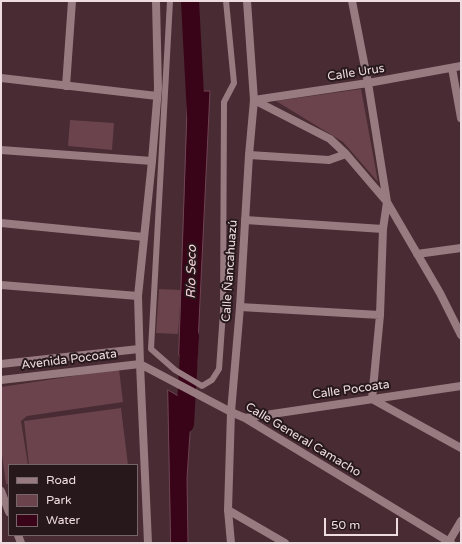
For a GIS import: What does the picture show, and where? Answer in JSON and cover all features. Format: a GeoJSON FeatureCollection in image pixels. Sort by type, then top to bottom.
{"type":"FeatureCollection","features":[{"type":"Feature","properties":{"kind":"street"},"geometry":{"type":"LineString","coordinates":[[66,86],[72,1]]}},
{"type":"Feature","properties":{"kind":"street"},"geometry":{"type":"LineString","coordinates":[[148,543],[138,296],[157,96],[156,1]]}},
{"type":"Feature","properties":{"kind":"street"},"geometry":{"type":"LineString","coordinates":[[170,1],[151,349],[174,370],[202,386],[212,380],[219,369],[223,312],[224,102],[234,83],[226,1]]}},
{"type":"Feature","properties":{"kind":"street","name":"Calle Ñancahuazú"},"geometry":{"type":"LineString","coordinates":[[231,543],[228,510],[231,412],[240,307],[249,154],[254,100],[247,1]]}},
{"type":"Feature","properties":{"kind":"street"},"geometry":{"type":"LineString","coordinates":[[352,1],[368,84],[387,202],[383,229],[380,315],[372,399],[461,448]]}},
{"type":"Feature","properties":{"kind":"street","name":"Calle Urus"},"geometry":{"type":"LineString","coordinates":[[254,100],[368,84],[461,66]]}},
{"type":"Feature","properties":{"kind":"street"},"geometry":{"type":"LineString","coordinates":[[452,68],[461,118]]}},
{"type":"Feature","properties":{"kind":"street"},"geometry":{"type":"LineString","coordinates":[[1,78],[157,96]]}},
{"type":"Feature","properties":{"kind":"street"},"geometry":{"type":"LineString","coordinates":[[254,100],[330,139],[346,154],[387,202],[418,254],[461,335]]}},
{"type":"Feature","properties":{"kind":"street"},"geometry":{"type":"LineString","coordinates":[[1,150],[152,161]]}},
{"type":"Feature","properties":{"kind":"street"},"geometry":{"type":"LineString","coordinates":[[249,154],[329,160],[346,154]]}},
{"type":"Feature","properties":{"kind":"street"},"geometry":{"type":"LineString","coordinates":[[245,220],[383,229]]}},
{"type":"Feature","properties":{"kind":"street"},"geometry":{"type":"LineString","coordinates":[[1,223],[144,237]]}},
{"type":"Feature","properties":{"kind":"street"},"geometry":{"type":"LineString","coordinates":[[418,254],[461,248]]}},
{"type":"Feature","properties":{"kind":"street"},"geometry":{"type":"LineString","coordinates":[[1,285],[138,296]]}},
{"type":"Feature","properties":{"kind":"street"},"geometry":{"type":"LineString","coordinates":[[240,307],[380,315]]}},
{"type":"Feature","properties":{"kind":"street","name":"Avenida Pocoata"},"geometry":{"type":"LineString","coordinates":[[1,364],[139,349]]}},
{"type":"Feature","properties":{"kind":"street","name":"Avenida Pocoata"},"geometry":{"type":"LineString","coordinates":[[1,380],[140,364]]}},
{"type":"Feature","properties":{"kind":"street","name":"Calle General Camacho"},"geometry":{"type":"LineString","coordinates":[[140,364],[245,418],[449,542]]}},
{"type":"Feature","properties":{"kind":"street","name":"Calle Pocoata"},"geometry":{"type":"LineString","coordinates":[[245,418],[461,386]]}},
{"type":"Feature","properties":{"kind":"street"},"geometry":{"type":"LineString","coordinates":[[1,491],[8,509]]}},
{"type":"Feature","properties":{"kind":"street"},"geometry":{"type":"LineString","coordinates":[[228,510],[285,543]]}},
{"type":"Feature","properties":{"kind":"street"},"geometry":{"type":"LineString","coordinates":[[449,542],[461,521]]}},
{"type":"Feature","properties":{"kind":"green space"},"geometry":{"type":"Polygon","coordinates":[[[361,89],[378,182],[343,142],[276,101],[361,89]]]}},
{"type":"Feature","properties":{"kind":"green space"},"geometry":{"type":"Polygon","coordinates":[[[70,120],[114,123],[112,150],[68,146],[70,120]]]}},
{"type":"Feature","properties":{"kind":"green space"},"geometry":{"type":"Polygon","coordinates":[[[159,289],[181,290],[178,334],[156,333],[159,289]]]}},
{"type":"Feature","properties":{"kind":"green space"},"geometry":{"type":"Polygon","coordinates":[[[119,369],[123,402],[27,416],[21,421],[28,464],[8,464],[8,484],[6,484],[1,448],[1,387],[119,369]]]}},
{"type":"Feature","properties":{"kind":"green space"},"geometry":{"type":"Polygon","coordinates":[[[121,408],[128,464],[29,464],[24,421],[121,408]]]}},
{"type":"Feature","properties":{"kind":"water"},"geometry":{"type":"Polygon","coordinates":[[[188,91],[210,91],[197,364],[179,355],[188,91]]]}},
{"type":"Feature","properties":{"kind":"water"},"geometry":{"type":"Polygon","coordinates":[[[168,390],[192,404],[187,478],[188,543],[171,543],[168,390]]]}},
{"type":"Feature","properties":{"kind":"waterway","name":"Río Seco"},"geometry":{"type":"LineString","coordinates":[[190,1],[196,115]]}},
{"type":"Feature","properties":{"kind":"waterway","name":"Río Seco"},"geometry":{"type":"LineString","coordinates":[[185,424],[190,336]]}}]}
